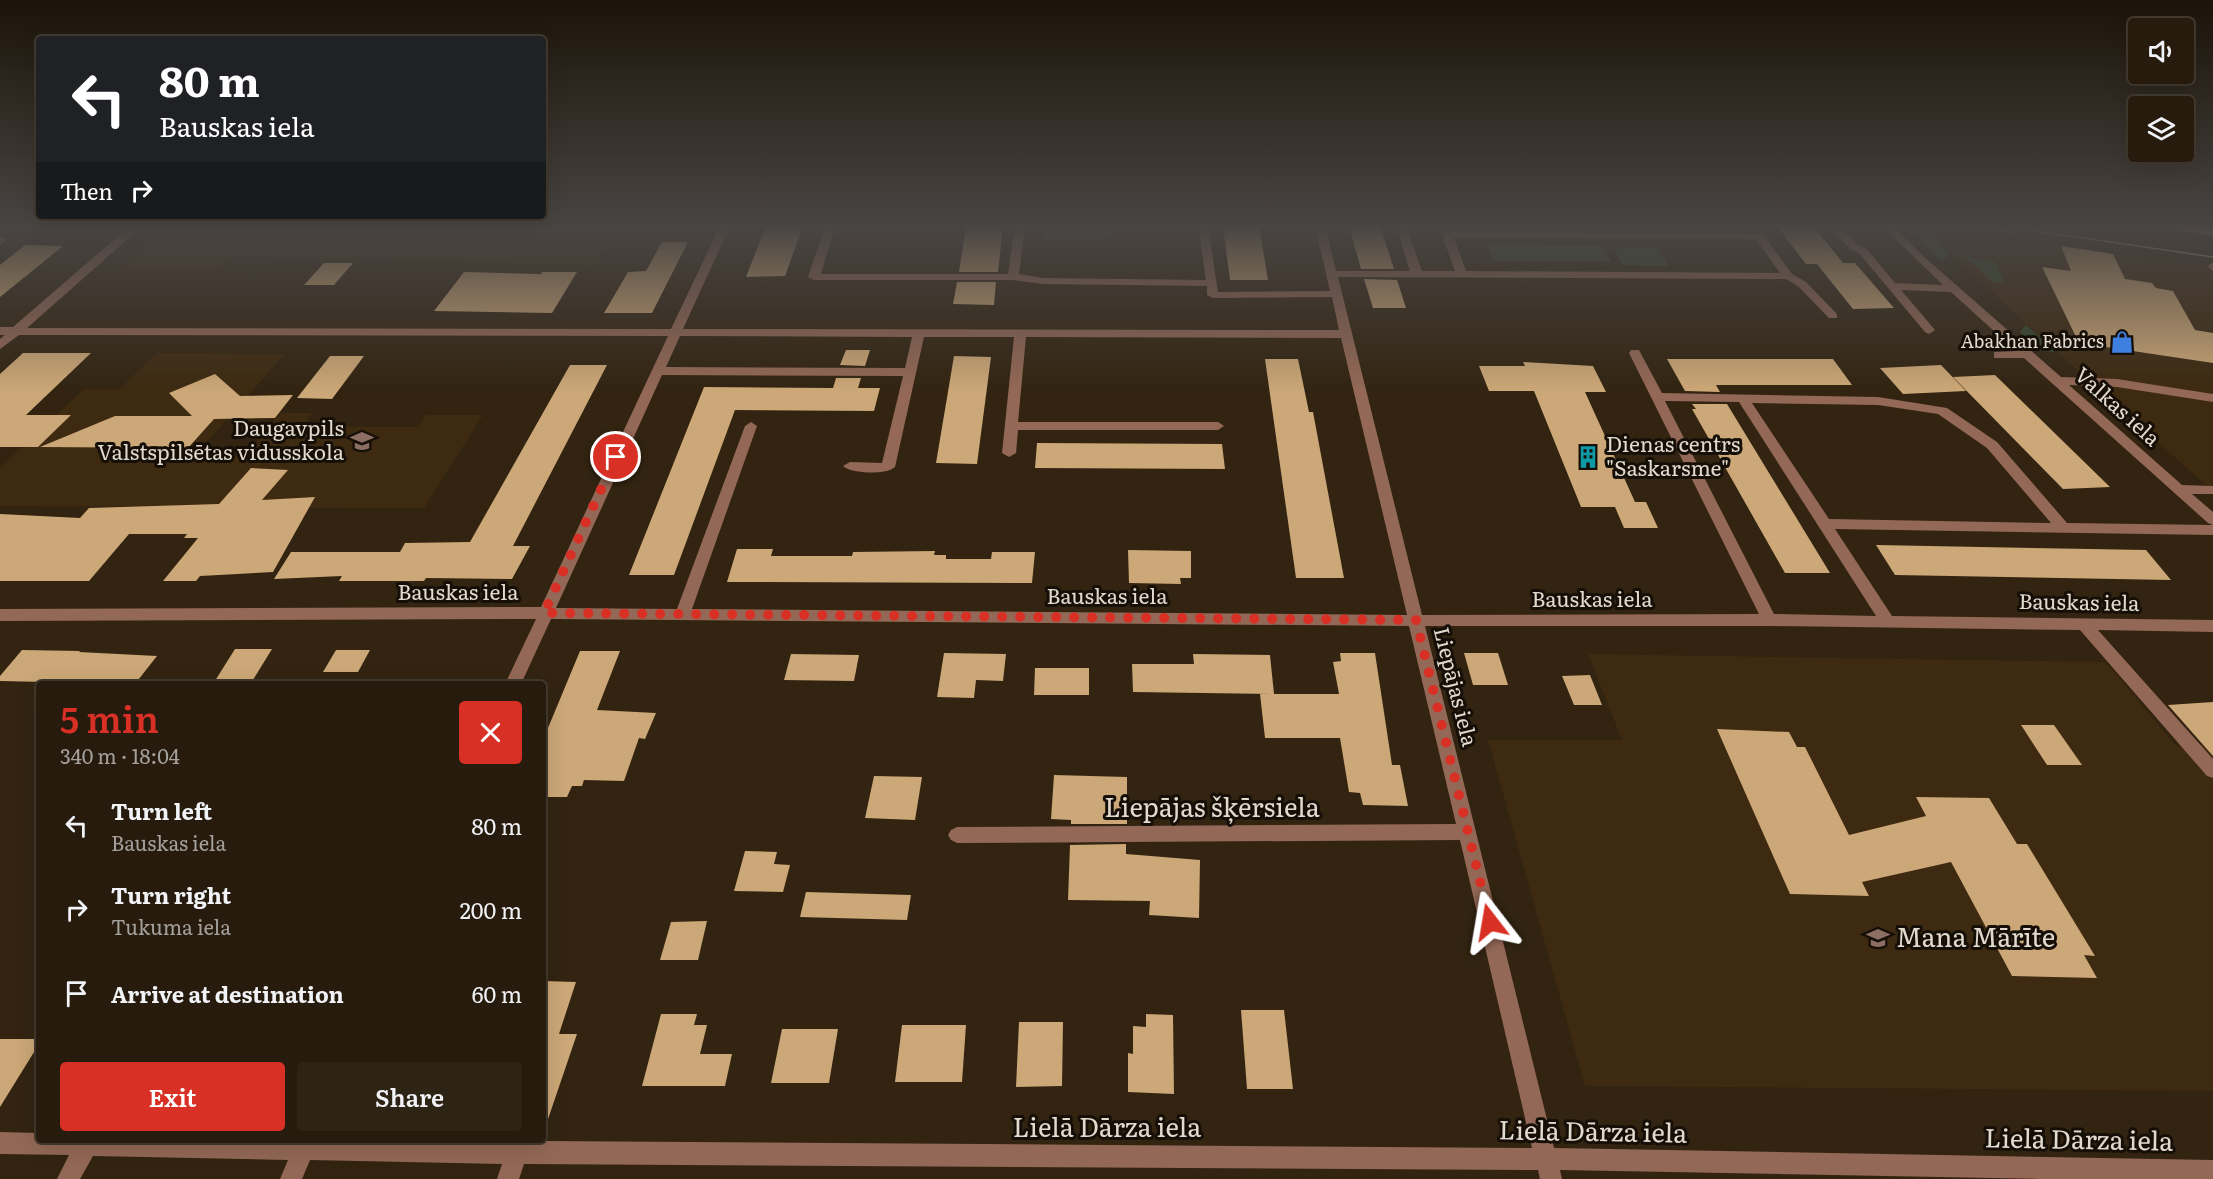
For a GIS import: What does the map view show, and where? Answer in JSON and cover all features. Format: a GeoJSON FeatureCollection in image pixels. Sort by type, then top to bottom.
{"type":"FeatureCollection","features":[{"type":"Feature","properties":{"kind":"street"},"geometry":{"type":"LineString","coordinates":[[0,345],[74,281]]}},
{"type":"Feature","properties":{"kind":"street"},"geometry":{"type":"LineString","coordinates":[[514,681],[699,281]]}},
{"type":"Feature","properties":{"kind":"street"},"geometry":{"type":"LineString","coordinates":[[1045,281],[1212,283],[1213,295],[1336,294]]}},
{"type":"Feature","properties":{"kind":"street","name":"Liepājas iela"},"geometry":{"type":"LineString","coordinates":[[1333,281],[1549,1169]]}},
{"type":"Feature","properties":{"kind":"street"},"geometry":{"type":"LineString","coordinates":[[1797,281],[1833,316]]}},
{"type":"Feature","properties":{"kind":"street"},"geometry":{"type":"LineString","coordinates":[[1890,281],[1896,293],[1929,330]]}},
{"type":"Feature","properties":{"kind":"street","name":"Valkas iela"},"geometry":{"type":"LineString","coordinates":[[1946,281],[2213,520]]}},
{"type":"Feature","properties":{"kind":"street"},"geometry":{"type":"LineString","coordinates":[[1894,286],[1954,289]]}},
{"type":"Feature","properties":{"kind":"street"},"geometry":{"type":"LineString","coordinates":[[0,331],[1346,334]]}},
{"type":"Feature","properties":{"kind":"street"},"geometry":{"type":"LineString","coordinates":[[850,466],[888,466],[920,333]]}},
{"type":"Feature","properties":{"kind":"street"},"geometry":{"type":"LineString","coordinates":[[1009,453],[1020,333]]}},
{"type":"Feature","properties":{"kind":"street"},"geometry":{"type":"LineString","coordinates":[[1635,353],[1769,620]]}},
{"type":"Feature","properties":{"kind":"street"},"geometry":{"type":"LineString","coordinates":[[1998,355],[2028,354]]}},
{"type":"Feature","properties":{"kind":"street"},"geometry":{"type":"LineString","coordinates":[[656,371],[911,372]]}},
{"type":"Feature","properties":{"kind":"street"},"geometry":{"type":"LineString","coordinates":[[2058,381],[2117,383],[2213,398]]}},
{"type":"Feature","properties":{"kind":"street"},"geometry":{"type":"LineString","coordinates":[[1657,397],[1878,401],[1942,411],[1992,445],[2063,528]]}},
{"type":"Feature","properties":{"kind":"street"},"geometry":{"type":"LineString","coordinates":[[1743,398],[1888,622]]}},
{"type":"Feature","properties":{"kind":"street"},"geometry":{"type":"LineString","coordinates":[[682,615],[752,426]]}},
{"type":"Feature","properties":{"kind":"street"},"geometry":{"type":"LineString","coordinates":[[1011,426],[1218,426]]}},
{"type":"Feature","properties":{"kind":"street"},"geometry":{"type":"LineString","coordinates":[[2179,489],[2213,490]]}},
{"type":"Feature","properties":{"kind":"street"},"geometry":{"type":"LineString","coordinates":[[1825,524],[2213,530]]}},
{"type":"Feature","properties":{"kind":"street","name":"Bauskas iela"},"geometry":{"type":"LineString","coordinates":[[0,615],[544,613],[1416,620],[1769,620],[2213,626]]}},
{"type":"Feature","properties":{"kind":"street"},"geometry":{"type":"LineString","coordinates":[[2084,624],[2213,771]]}},
{"type":"Feature","properties":{"kind":"street","name":"Liepājas šķērsiela"},"geometry":{"type":"LineString","coordinates":[[957,835],[1467,832]]}},
{"type":"Feature","properties":{"kind":"street","name":"Lielā Dārza iela"},"geometry":{"type":"LineString","coordinates":[[0,1143],[87,1146],[306,1144],[517,1153],[1549,1169],[2213,1171]]}},
{"type":"Feature","properties":{"kind":"street"},"geometry":{"type":"LineString","coordinates":[[291,1179],[306,1144]]}},
{"type":"Feature","properties":{"kind":"street"},"geometry":{"type":"LineString","coordinates":[[68,1179],[87,1146]]}},
{"type":"Feature","properties":{"kind":"street"},"geometry":{"type":"LineString","coordinates":[[508,1179],[517,1153]]}},
{"type":"Feature","properties":{"kind":"shaded area"},"geometry":{"type":"Polygon","coordinates":[[[1980,281],[2213,281],[2213,491],[2098,390],[1980,281]]]}},
{"type":"Feature","properties":{"kind":"shaded area","name":"Daugavpils Valstspilsētas vidusskola"},"geometry":{"type":"Polygon","coordinates":[[[157,353],[285,354],[195,455],[246,456],[281,413],[312,413],[302,427],[417,427],[426,415],[483,415],[424,508],[0,506],[0,468],[84,389],[119,389],[157,353]]]}},
{"type":"Feature","properties":{"kind":"shaded area","name":"Mana Mārīte"},"geometry":{"type":"Polygon","coordinates":[[[1588,654],[2106,662],[2176,746],[2213,743],[2213,1091],[1585,1086],[1488,740],[1622,740],[1588,654]]]}},
{"type":"Feature","properties":{"kind":"green space"},"geometry":{"type":"Polygon","coordinates":[[[2026,325],[2054,352],[2041,351],[2020,332],[2026,325]]]}},
{"type":"Feature","properties":{"kind":"building"},"geometry":{"type":"Polygon","coordinates":[[[0,281],[20,281],[0,297],[0,281]]]}},
{"type":"Feature","properties":{"kind":"building"},"geometry":{"type":"Polygon","coordinates":[[[308,281],[337,281],[334,285],[304,285],[308,281]]]}},
{"type":"Feature","properties":{"kind":"building"},"geometry":{"type":"Polygon","coordinates":[[[457,281],[572,281],[552,313],[434,311],[457,281]]]}},
{"type":"Feature","properties":{"kind":"building"},"geometry":{"type":"Polygon","coordinates":[[[623,281],[668,281],[652,313],[604,313],[623,281]]]}},
{"type":"Feature","properties":{"kind":"building"},"geometry":{"type":"Polygon","coordinates":[[[1365,281],[1397,281],[1406,308],[1373,308],[1365,281]]]}},
{"type":"Feature","properties":{"kind":"building"},"geometry":{"type":"Polygon","coordinates":[[[1831,281],[1871,281],[1894,308],[1853,309],[1831,281]]]}},
{"type":"Feature","properties":{"kind":"building"},"geometry":{"type":"Polygon","coordinates":[[[2049,281],[2152,283],[2156,288],[2173,291],[2195,330],[2213,333],[2213,363],[2079,343],[2049,281]]]}},
{"type":"Feature","properties":{"kind":"building"},"geometry":{"type":"Polygon","coordinates":[[[957,282],[996,282],[994,305],[953,304],[957,282]]]}},
{"type":"Feature","properties":{"kind":"building"},"geometry":{"type":"Polygon","coordinates":[[[846,350],[870,350],[865,366],[840,365],[846,350]]]}},
{"type":"Feature","properties":{"kind":"building"},"geometry":{"type":"Polygon","coordinates":[[[23,353],[91,353],[26,415],[71,415],[38,447],[0,447],[0,374],[23,353]]]}},
{"type":"Feature","properties":{"kind":"building"},"geometry":{"type":"Polygon","coordinates":[[[330,356],[364,356],[332,399],[297,398],[330,356]]]}},
{"type":"Feature","properties":{"kind":"building"},"geometry":{"type":"Polygon","coordinates":[[[954,356],[991,357],[977,464],[936,463],[954,356]]]}},
{"type":"Feature","properties":{"kind":"building"},"geometry":{"type":"Polygon","coordinates":[[[1265,359],[1298,359],[1309,412],[1313,412],[1344,578],[1296,578],[1265,359]]]}},
{"type":"Feature","properties":{"kind":"building"},"geometry":{"type":"Polygon","coordinates":[[[1667,359],[1833,359],[1852,385],[1716,385],[1720,392],[1685,391],[1667,359]]]}},
{"type":"Feature","properties":{"kind":"building"},"geometry":{"type":"Polygon","coordinates":[[[1523,362],[1593,366],[1606,392],[1585,392],[1635,502],[1646,502],[1658,528],[1624,528],[1615,507],[1581,507],[1534,391],[1489,391],[1479,366],[1525,366],[1523,362]]]}},
{"type":"Feature","properties":{"kind":"building"},"geometry":{"type":"Polygon","coordinates":[[[570,365],[607,365],[513,546],[530,546],[512,579],[426,578],[424,581],[339,581],[342,576],[274,579],[291,552],[400,552],[405,543],[470,542],[570,365]]]}},
{"type":"Feature","properties":{"kind":"building"},"geometry":{"type":"Polygon","coordinates":[[[1941,365],[1966,391],[1903,394],[1880,368],[1941,365]]]}},
{"type":"Feature","properties":{"kind":"building"},"geometry":{"type":"Polygon","coordinates":[[[215,374],[240,396],[293,395],[275,418],[214,419],[188,448],[40,447],[115,416],[192,416],[169,393],[215,374]]]}},
{"type":"Feature","properties":{"kind":"building"},"geometry":{"type":"Polygon","coordinates":[[[1995,375],[2110,487],[2063,489],[1953,377],[1995,375]]]}},
{"type":"Feature","properties":{"kind":"building"},"geometry":{"type":"Polygon","coordinates":[[[836,378],[861,378],[858,388],[880,388],[874,411],[735,410],[674,575],[629,575],[704,387],[833,388],[836,378]]]}},
{"type":"Feature","properties":{"kind":"building"},"geometry":{"type":"Polygon","coordinates":[[[1692,404],[1727,404],[1830,573],[1785,573],[1692,409],[1696,409],[1692,404]]]}},
{"type":"Feature","properties":{"kind":"building"},"geometry":{"type":"Polygon","coordinates":[[[1037,443],[1222,444],[1225,469],[1035,468],[1037,443]]]}},
{"type":"Feature","properties":{"kind":"building"},"geometry":{"type":"Polygon","coordinates":[[[251,468],[288,470],[262,500],[315,497],[273,572],[200,576],[196,581],[163,581],[198,538],[184,538],[187,534],[129,534],[89,581],[0,581],[0,514],[80,518],[89,508],[219,504],[251,468]]]}},
{"type":"Feature","properties":{"kind":"building"},"geometry":{"type":"Polygon","coordinates":[[[1876,545],[2146,550],[2171,580],[1895,575],[1876,545]]]}},
{"type":"Feature","properties":{"kind":"building"},"geometry":{"type":"Polygon","coordinates":[[[737,549],[773,549],[771,556],[852,556],[853,552],[935,551],[934,555],[946,555],[946,559],[991,559],[992,552],[1035,552],[1032,583],[727,582],[737,549]]]}},
{"type":"Feature","properties":{"kind":"building"},"geometry":{"type":"Polygon","coordinates":[[[1128,550],[1191,551],[1191,578],[1180,578],[1181,584],[1129,583],[1128,550]]]}},
{"type":"Feature","properties":{"kind":"building"},"geometry":{"type":"Polygon","coordinates":[[[235,649],[272,649],[252,681],[215,681],[235,649]]]}},
{"type":"Feature","properties":{"kind":"building"},"geometry":{"type":"Polygon","coordinates":[[[22,650],[157,656],[137,681],[0,681],[0,676],[22,650]]]}},
{"type":"Feature","properties":{"kind":"building"},"geometry":{"type":"Polygon","coordinates":[[[336,650],[370,650],[358,672],[323,672],[336,650]]]}},
{"type":"Feature","properties":{"kind":"building"},"geometry":{"type":"Polygon","coordinates":[[[580,651],[620,651],[597,710],[656,713],[645,739],[639,738],[624,781],[584,780],[582,786],[572,786],[567,797],[546,797],[546,733],[580,651]]]}},
{"type":"Feature","properties":{"kind":"building"},"geometry":{"type":"Polygon","coordinates":[[[944,653],[1006,654],[1003,681],[976,680],[974,698],[937,697],[944,653]]]}},
{"type":"Feature","properties":{"kind":"building"},"geometry":{"type":"Polygon","coordinates":[[[1340,653],[1375,653],[1392,765],[1400,765],[1408,806],[1363,805],[1360,793],[1349,792],[1340,738],[1265,738],[1260,694],[1272,694],[1133,692],[1132,664],[1194,664],[1193,654],[1270,655],[1274,694],[1339,694],[1333,662],[1341,661],[1340,653]]]}},
{"type":"Feature","properties":{"kind":"building"},"geometry":{"type":"Polygon","coordinates":[[[1464,653],[1498,653],[1508,685],[1473,685],[1464,653]]]}},
{"type":"Feature","properties":{"kind":"building"},"geometry":{"type":"Polygon","coordinates":[[[791,654],[859,655],[854,681],[784,680],[791,654]]]}},
{"type":"Feature","properties":{"kind":"building"},"geometry":{"type":"Polygon","coordinates":[[[1035,668],[1089,668],[1089,695],[1034,695],[1035,668]]]}},
{"type":"Feature","properties":{"kind":"building"},"geometry":{"type":"Polygon","coordinates":[[[1590,675],[1602,705],[1574,705],[1562,676],[1590,675]]]}},
{"type":"Feature","properties":{"kind":"building"},"geometry":{"type":"Polygon","coordinates":[[[2213,702],[2213,756],[2168,705],[2213,702]]]}},
{"type":"Feature","properties":{"kind":"building"},"geometry":{"type":"Polygon","coordinates":[[[2021,725],[2054,725],[2082,765],[2047,765],[2021,725]]]}},
{"type":"Feature","properties":{"kind":"building"},"geometry":{"type":"Polygon","coordinates":[[[1717,729],[1789,732],[1797,747],[1805,747],[1849,835],[1926,816],[1916,797],[1989,798],[2017,844],[2027,844],[2095,956],[2084,955],[2097,978],[2012,976],[1951,862],[1862,882],[1869,896],[1790,894],[1717,729]]]}},
{"type":"Feature","properties":{"kind":"building"},"geometry":{"type":"Polygon","coordinates":[[[1054,775],[1127,777],[1127,824],[1071,824],[1071,820],[1051,819],[1054,775]]]}},
{"type":"Feature","properties":{"kind":"building"},"geometry":{"type":"Polygon","coordinates":[[[874,776],[922,777],[915,820],[865,818],[874,776]]]}},
{"type":"Feature","properties":{"kind":"building"},"geometry":{"type":"Polygon","coordinates":[[[1126,844],[1126,854],[1200,860],[1199,918],[1149,915],[1150,901],[1068,900],[1070,845],[1126,844]]]}},
{"type":"Feature","properties":{"kind":"building"},"geometry":{"type":"Polygon","coordinates":[[[745,851],[777,852],[774,864],[790,865],[783,892],[734,891],[745,851]]]}},
{"type":"Feature","properties":{"kind":"building"},"geometry":{"type":"Polygon","coordinates":[[[806,892],[911,895],[907,920],[800,917],[806,892]]]}},
{"type":"Feature","properties":{"kind":"building"},"geometry":{"type":"Polygon","coordinates":[[[707,921],[698,960],[660,960],[671,922],[707,921]]]}},
{"type":"Feature","properties":{"kind":"building"},"geometry":{"type":"Polygon","coordinates":[[[546,981],[576,982],[559,1034],[577,1034],[547,1122],[546,981]]]}},
{"type":"Feature","properties":{"kind":"building"},"geometry":{"type":"Polygon","coordinates":[[[1241,1010],[1284,1010],[1293,1089],[1247,1089],[1241,1010]]]}},
{"type":"Feature","properties":{"kind":"building"},"geometry":{"type":"Polygon","coordinates":[[[661,1014],[697,1014],[694,1025],[707,1025],[700,1054],[732,1054],[725,1086],[642,1086],[661,1014]]]}},
{"type":"Feature","properties":{"kind":"building"},"geometry":{"type":"Polygon","coordinates":[[[1146,1014],[1173,1015],[1174,1094],[1128,1092],[1128,1053],[1133,1054],[1133,1026],[1146,1027],[1146,1014]]]}},
{"type":"Feature","properties":{"kind":"building"},"geometry":{"type":"Polygon","coordinates":[[[1019,1022],[1063,1022],[1062,1086],[1016,1087],[1019,1022]]]}},
{"type":"Feature","properties":{"kind":"building"},"geometry":{"type":"Polygon","coordinates":[[[902,1025],[966,1025],[962,1082],[895,1082],[902,1025]]]}},
{"type":"Feature","properties":{"kind":"building"},"geometry":{"type":"Polygon","coordinates":[[[782,1029],[838,1029],[829,1083],[771,1083],[782,1029]]]}},
{"type":"Feature","properties":{"kind":"building"},"geometry":{"type":"Polygon","coordinates":[[[0,1039],[36,1039],[36,1049],[0,1107],[0,1039]]]}},
{"type":"Feature","properties":{"kind":"place","name":"Abakhan Fabrics"},"geometry":{"type":"Point","coordinates":[2122,342]}},
{"type":"Feature","properties":{"kind":"place","name":"Daugavpils Valstspilsētas vidusskola"},"geometry":{"type":"Point","coordinates":[362,441]}},
{"type":"Feature","properties":{"kind":"place","name":"Dienas centrs \"Saskarsme\""},"geometry":{"type":"Point","coordinates":[1588,457]}},
{"type":"Feature","properties":{"kind":"place","name":"Mana Mārīte"},"geometry":{"type":"Point","coordinates":[1878,938]}},
{"type":"Feature","properties":{"kind":"route"},"geometry":{"type":"LineString","coordinates":[[616,457],[544,613],[1416,620],[1490,922]]}}]}
